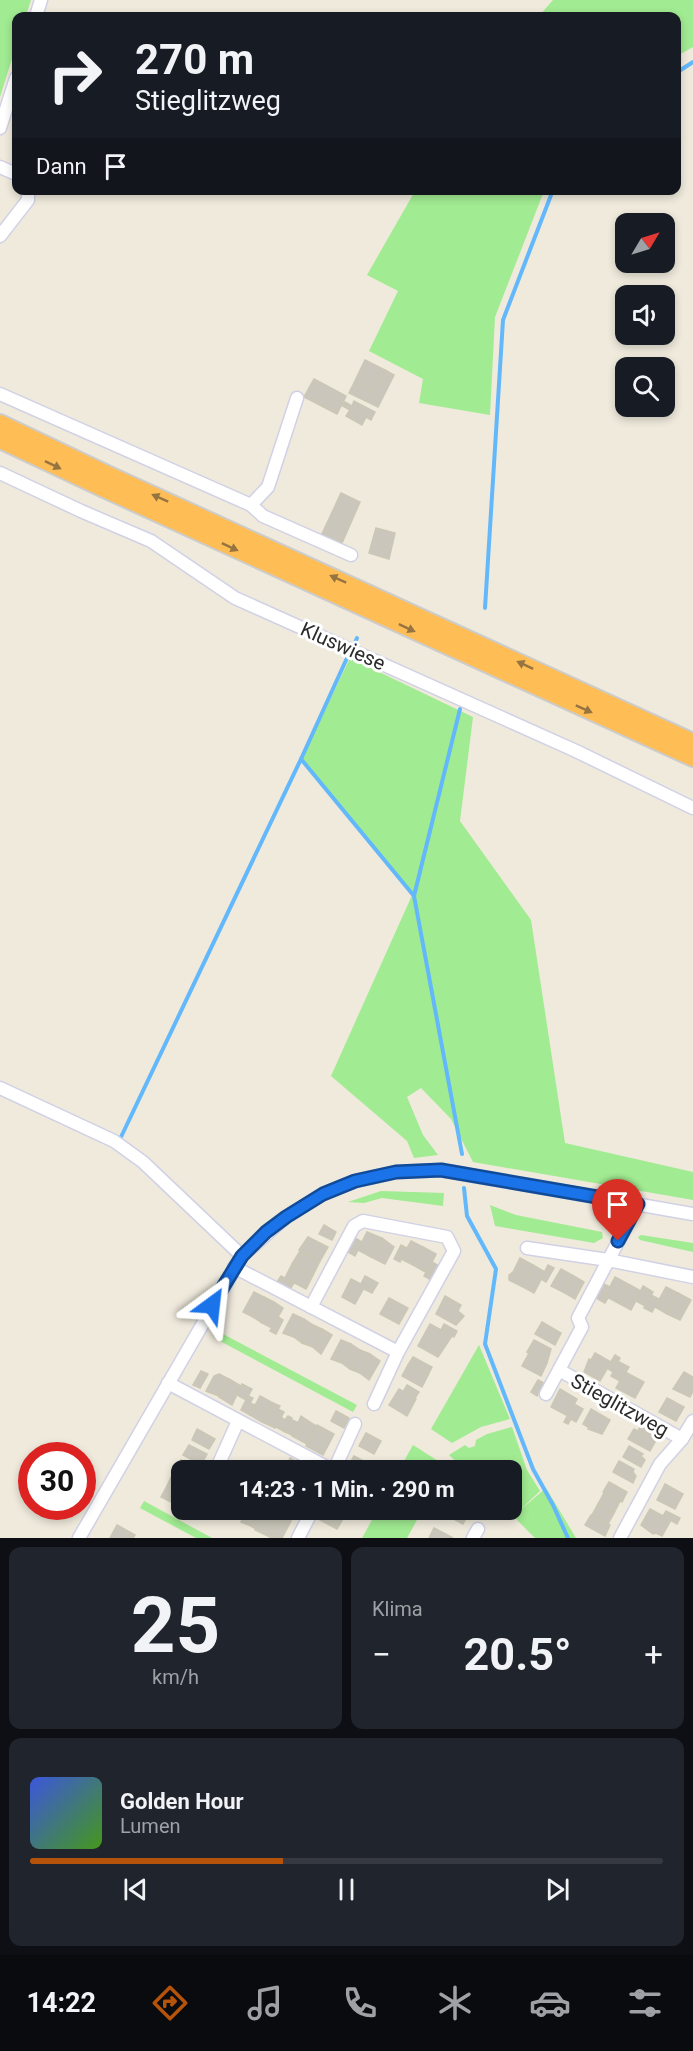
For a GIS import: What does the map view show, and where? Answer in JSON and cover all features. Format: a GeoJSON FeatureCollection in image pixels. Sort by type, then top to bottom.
{"type":"FeatureCollection","features":[{"type":"Feature","properties":{"kind":"highway"},"geometry":{"type":"LineString","coordinates":[[0,423],[693,742]]}},
{"type":"Feature","properties":{"kind":"highway"},"geometry":{"type":"LineString","coordinates":[[0,440],[693,758]]}},
{"type":"Feature","properties":{"kind":"street"},"geometry":{"type":"LineString","coordinates":[[0,128],[12,90]]}},
{"type":"Feature","properties":{"kind":"street"},"geometry":{"type":"LineString","coordinates":[[0,236],[28,200],[28,195]]}},
{"type":"Feature","properties":{"kind":"street"},"geometry":{"type":"LineString","coordinates":[[0,394],[251,505],[262,516],[351,555]]}},
{"type":"Feature","properties":{"kind":"street"},"geometry":{"type":"LineString","coordinates":[[251,505],[268,487],[297,398]]}},
{"type":"Feature","properties":{"kind":"street","name":"Kluswiese"},"geometry":{"type":"LineString","coordinates":[[0,473],[151,541],[235,598],[576,751],[693,808]]}},
{"type":"Feature","properties":{"kind":"street"},"geometry":{"type":"LineString","coordinates":[[0,1089],[114,1141],[143,1162],[242,1256]]}},
{"type":"Feature","properties":{"kind":"street"},"geometry":{"type":"LineString","coordinates":[[79,1538],[234,1267],[242,1256],[286,1217],[323,1194],[355,1181],[396,1172],[441,1170],[693,1214]]}},
{"type":"Feature","properties":{"kind":"street","name":"Stieglitzweg"},"geometry":{"type":"LineString","coordinates":[[546,1394],[582,1327],[578,1317],[638,1204]]}},
{"type":"Feature","properties":{"kind":"street"},"geometry":{"type":"LineString","coordinates":[[311,1307],[354,1226],[363,1221],[447,1237],[454,1251],[398,1352],[374,1404]]}},
{"type":"Feature","properties":{"kind":"street"},"geometry":{"type":"LineString","coordinates":[[527,1248],[608,1260],[693,1277]]}},
{"type":"Feature","properties":{"kind":"street"},"geometry":{"type":"LineString","coordinates":[[234,1267],[398,1352]]}},
{"type":"Feature","properties":{"kind":"street","name":"Stieglitzweg"},"geometry":{"type":"LineString","coordinates":[[559,1370],[682,1440]]}},
{"type":"Feature","properties":{"kind":"street"},"geometry":{"type":"LineString","coordinates":[[168,1383],[314,1460]]}},
{"type":"Feature","properties":{"kind":"street"},"geometry":{"type":"LineString","coordinates":[[220,1460],[238,1421]]}},
{"type":"Feature","properties":{"kind":"street","name":"Stieglitzweg"},"geometry":{"type":"LineString","coordinates":[[620,1538],[660,1464],[682,1440],[693,1421]]}},
{"type":"Feature","properties":{"kind":"street"},"geometry":{"type":"LineString","coordinates":[[338,1460],[356,1424]]}},
{"type":"Feature","properties":{"kind":"street"},"geometry":{"type":"LineString","coordinates":[[298,1538],[307,1520]]}},
{"type":"Feature","properties":{"kind":"green space"},"geometry":{"type":"Polygon","coordinates":[[[0,0],[31,0],[27,12],[12,12],[12,59],[0,97],[0,0]]]}},
{"type":"Feature","properties":{"kind":"green space"},"geometry":{"type":"Polygon","coordinates":[[[553,0],[693,0],[693,47],[681,54],[681,12],[542,12],[553,0]]]}},
{"type":"Feature","properties":{"kind":"green space"},"geometry":{"type":"Polygon","coordinates":[[[413,195],[542,195],[495,317],[490,415],[419,403],[423,379],[369,351],[398,291],[367,275],[413,195]]]}},
{"type":"Feature","properties":{"kind":"green space"},"geometry":{"type":"Polygon","coordinates":[[[350,658],[473,717],[460,821],[531,920],[565,1143],[693,1172],[693,1200],[473,1162],[451,1119],[421,1088],[407,1097],[423,1135],[438,1155],[414,1158],[407,1141],[331,1076],[413,893],[302,758],[350,658]]]}},
{"type":"Feature","properties":{"kind":"green space"},"geometry":{"type":"Polygon","coordinates":[[[381,1191],[444,1193],[443,1206],[382,1198],[364,1203],[348,1202],[381,1191]]]}},
{"type":"Feature","properties":{"kind":"green space"},"geometry":{"type":"Polygon","coordinates":[[[490,1205],[516,1215],[602,1232],[603,1238],[594,1243],[495,1226],[490,1205]]]}},
{"type":"Feature","properties":{"kind":"green space"},"geometry":{"type":"Polygon","coordinates":[[[641,1235],[693,1243],[693,1252],[640,1240],[638,1237],[641,1235]]]}},
{"type":"Feature","properties":{"kind":"green space"},"geometry":{"type":"Polygon","coordinates":[[[223,1334],[357,1405],[353,1412],[220,1341],[223,1334]]]}},
{"type":"Feature","properties":{"kind":"green space"},"geometry":{"type":"Polygon","coordinates":[[[479,1345],[510,1419],[481,1427],[452,1443],[431,1429],[479,1345]]]}},
{"type":"Feature","properties":{"kind":"green space"},"geometry":{"type":"Polygon","coordinates":[[[512,1427],[527,1470],[540,1491],[522,1508],[522,1460],[454,1460],[449,1455],[465,1445],[469,1448],[475,1446],[476,1440],[487,1434],[512,1427]]]}},
{"type":"Feature","properties":{"kind":"green space"},"geometry":{"type":"Polygon","coordinates":[[[413,1445],[437,1460],[405,1460],[413,1445]]]}},
{"type":"Feature","properties":{"kind":"green space"},"geometry":{"type":"Polygon","coordinates":[[[546,1488],[576,1538],[535,1538],[517,1520],[522,1520],[522,1509],[546,1488]]]}},
{"type":"Feature","properties":{"kind":"green space"},"geometry":{"type":"Polygon","coordinates":[[[144,1501],[171,1516],[171,1520],[179,1520],[212,1538],[196,1538],[140,1508],[144,1501]]]}},
{"type":"Feature","properties":{"kind":"green space"},"geometry":{"type":"Polygon","coordinates":[[[372,1520],[417,1520],[407,1538],[362,1538],[372,1520]]]}},
{"type":"Feature","properties":{"kind":"building"},"geometry":{"type":"Polygon","coordinates":[[[365,360],[385,370],[373,392],[354,383],[365,360]]]}},
{"type":"Feature","properties":{"kind":"building"},"geometry":{"type":"Polygon","coordinates":[[[385,370],[394,375],[378,407],[349,393],[354,383],[373,392],[385,370]]]}},
{"type":"Feature","properties":{"kind":"building"},"geometry":{"type":"Polygon","coordinates":[[[314,379],[346,396],[337,414],[304,397],[314,379]]]}},
{"type":"Feature","properties":{"kind":"building"},"geometry":{"type":"Polygon","coordinates":[[[343,401],[352,406],[354,401],[375,412],[371,420],[366,417],[362,425],[346,416],[350,410],[341,405],[343,401]]]}},
{"type":"Feature","properties":{"kind":"building"},"geometry":{"type":"Polygon","coordinates":[[[341,493],[360,502],[342,543],[322,534],[341,493]]]}},
{"type":"Feature","properties":{"kind":"building"},"geometry":{"type":"Polygon","coordinates":[[[376,528],[395,533],[389,559],[369,553],[376,528]]]}},
{"type":"Feature","properties":{"kind":"building"},"geometry":{"type":"Polygon","coordinates":[[[324,1225],[336,1232],[332,1240],[319,1234],[324,1225]]]}},
{"type":"Feature","properties":{"kind":"building"},"geometry":{"type":"Polygon","coordinates":[[[367,1232],[382,1238],[371,1257],[358,1250],[367,1232]]]}},
{"type":"Feature","properties":{"kind":"building"},"geometry":{"type":"Polygon","coordinates":[[[308,1237],[328,1247],[320,1261],[299,1250],[308,1237]]]}},
{"type":"Feature","properties":{"kind":"building"},"geometry":{"type":"Polygon","coordinates":[[[355,1238],[362,1242],[355,1256],[348,1252],[355,1238]]]}},
{"type":"Feature","properties":{"kind":"building"},"geometry":{"type":"Polygon","coordinates":[[[382,1238],[394,1247],[385,1264],[371,1257],[382,1238]]]}},
{"type":"Feature","properties":{"kind":"building"},"geometry":{"type":"Polygon","coordinates":[[[411,1241],[423,1247],[413,1265],[401,1259],[411,1241]]]}},
{"type":"Feature","properties":{"kind":"building"},"geometry":{"type":"Polygon","coordinates":[[[401,1245],[407,1248],[400,1262],[394,1259],[401,1245]]]}},
{"type":"Feature","properties":{"kind":"building"},"geometry":{"type":"Polygon","coordinates":[[[423,1247],[436,1254],[427,1273],[413,1265],[423,1247]]]}},
{"type":"Feature","properties":{"kind":"building"},"geometry":{"type":"Polygon","coordinates":[[[300,1251],[320,1261],[313,1275],[292,1264],[300,1251]]]}},
{"type":"Feature","properties":{"kind":"building"},"geometry":{"type":"Polygon","coordinates":[[[520,1258],[533,1265],[521,1286],[509,1280],[509,1275],[520,1258]]]}},
{"type":"Feature","properties":{"kind":"building"},"geometry":{"type":"Polygon","coordinates":[[[432,1262],[439,1266],[431,1280],[424,1276],[432,1262]]]}},
{"type":"Feature","properties":{"kind":"building"},"geometry":{"type":"Polygon","coordinates":[[[292,1264],[313,1275],[306,1289],[285,1278],[292,1264]]]}},
{"type":"Feature","properties":{"kind":"building"},"geometry":{"type":"Polygon","coordinates":[[[533,1265],[545,1272],[534,1293],[521,1286],[533,1265]]]}},
{"type":"Feature","properties":{"kind":"building"},"geometry":{"type":"Polygon","coordinates":[[[548,1265],[554,1268],[546,1282],[541,1279],[548,1265]]]}},
{"type":"Feature","properties":{"kind":"building"},"geometry":{"type":"Polygon","coordinates":[[[561,1269],[572,1275],[563,1292],[551,1286],[561,1269]]]}},
{"type":"Feature","properties":{"kind":"building"},"geometry":{"type":"Polygon","coordinates":[[[572,1275],[584,1282],[575,1299],[563,1292],[572,1275]]]}},
{"type":"Feature","properties":{"kind":"building"},"geometry":{"type":"Polygon","coordinates":[[[281,1276],[294,1283],[290,1289],[277,1282],[281,1276]]]}},
{"type":"Feature","properties":{"kind":"building"},"geometry":{"type":"Polygon","coordinates":[[[365,1276],[378,1283],[372,1293],[364,1289],[365,1286],[361,1284],[365,1276]]]}},
{"type":"Feature","properties":{"kind":"building"},"geometry":{"type":"Polygon","coordinates":[[[615,1277],[630,1285],[620,1304],[605,1296],[615,1277]]]}},
{"type":"Feature","properties":{"kind":"building"},"geometry":{"type":"Polygon","coordinates":[[[351,1279],[365,1286],[355,1304],[342,1297],[351,1279]]]}},
{"type":"Feature","properties":{"kind":"building"},"geometry":{"type":"Polygon","coordinates":[[[602,1283],[610,1287],[605,1296],[608,1298],[605,1303],[594,1297],[602,1283]]]}},
{"type":"Feature","properties":{"kind":"building"},"geometry":{"type":"Polygon","coordinates":[[[630,1285],[641,1291],[631,1310],[620,1304],[630,1285]]]}},
{"type":"Feature","properties":{"kind":"building"},"geometry":{"type":"Polygon","coordinates":[[[643,1286],[653,1292],[645,1306],[636,1301],[643,1286]]]}},
{"type":"Feature","properties":{"kind":"building"},"geometry":{"type":"Polygon","coordinates":[[[666,1287],[678,1293],[667,1314],[655,1307],[666,1287]]]}},
{"type":"Feature","properties":{"kind":"building"},"geometry":{"type":"Polygon","coordinates":[[[254,1292],[264,1297],[253,1317],[243,1312],[254,1292]]]}},
{"type":"Feature","properties":{"kind":"building"},"geometry":{"type":"Polygon","coordinates":[[[678,1293],[691,1300],[680,1320],[667,1314],[678,1293]]]}},
{"type":"Feature","properties":{"kind":"building"},"geometry":{"type":"Polygon","coordinates":[[[651,1295],[659,1299],[652,1312],[644,1308],[651,1295]]]}},
{"type":"Feature","properties":{"kind":"building"},"geometry":{"type":"Polygon","coordinates":[[[445,1296],[461,1305],[458,1311],[464,1316],[456,1325],[436,1314],[445,1296]]]}},
{"type":"Feature","properties":{"kind":"building"},"geometry":{"type":"Polygon","coordinates":[[[264,1297],[274,1302],[262,1323],[253,1317],[264,1297]]]}},
{"type":"Feature","properties":{"kind":"building"},"geometry":{"type":"Polygon","coordinates":[[[389,1298],[408,1308],[399,1324],[380,1314],[389,1298]]]}},
{"type":"Feature","properties":{"kind":"building"},"geometry":{"type":"Polygon","coordinates":[[[274,1302],[283,1308],[272,1328],[262,1323],[274,1302]]]}},
{"type":"Feature","properties":{"kind":"building"},"geometry":{"type":"Polygon","coordinates":[[[293,1314],[304,1319],[294,1337],[283,1333],[293,1314]]]}},
{"type":"Feature","properties":{"kind":"building"},"geometry":{"type":"Polygon","coordinates":[[[278,1317],[283,1320],[276,1334],[270,1331],[278,1317]]]}},
{"type":"Feature","properties":{"kind":"building"},"geometry":{"type":"Polygon","coordinates":[[[304,1319],[313,1325],[302,1343],[294,1337],[304,1319]]]}},
{"type":"Feature","properties":{"kind":"building"},"geometry":{"type":"Polygon","coordinates":[[[542,1322],[561,1333],[555,1345],[535,1334],[542,1322]]]}},
{"type":"Feature","properties":{"kind":"building"},"geometry":{"type":"Polygon","coordinates":[[[430,1324],[452,1336],[438,1357],[418,1346],[430,1324]]]}},
{"type":"Feature","properties":{"kind":"building"},"geometry":{"type":"Polygon","coordinates":[[[444,1324],[457,1331],[454,1337],[441,1330],[444,1324]]]}},
{"type":"Feature","properties":{"kind":"building"},"geometry":{"type":"Polygon","coordinates":[[[313,1325],[322,1329],[313,1347],[302,1343],[313,1325]]]}},
{"type":"Feature","properties":{"kind":"building"},"geometry":{"type":"Polygon","coordinates":[[[322,1329],[332,1335],[321,1354],[313,1347],[322,1329]]]}},
{"type":"Feature","properties":{"kind":"building"},"geometry":{"type":"Polygon","coordinates":[[[341,1340],[351,1344],[342,1363],[331,1359],[341,1340]]]}},
{"type":"Feature","properties":{"kind":"building"},"geometry":{"type":"Polygon","coordinates":[[[534,1340],[551,1349],[547,1363],[527,1352],[534,1340]]]}},
{"type":"Feature","properties":{"kind":"building"},"geometry":{"type":"Polygon","coordinates":[[[351,1344],[360,1350],[350,1369],[342,1363],[351,1344]]]}},
{"type":"Feature","properties":{"kind":"building"},"geometry":{"type":"Polygon","coordinates":[[[360,1350],[370,1354],[360,1373],[350,1369],[360,1350]]]}},
{"type":"Feature","properties":{"kind":"building"},"geometry":{"type":"Polygon","coordinates":[[[529,1353],[547,1363],[541,1376],[522,1366],[529,1353]]]}},
{"type":"Feature","properties":{"kind":"building"},"geometry":{"type":"Polygon","coordinates":[[[595,1353],[611,1362],[600,1381],[584,1372],[589,1359],[591,1360],[595,1353]]]}},
{"type":"Feature","properties":{"kind":"building"},"geometry":{"type":"Polygon","coordinates":[[[370,1354],[380,1361],[369,1380],[360,1373],[370,1354]]]}},
{"type":"Feature","properties":{"kind":"building"},"geometry":{"type":"Polygon","coordinates":[[[615,1355],[620,1358],[613,1372],[607,1368],[615,1355]]]}},
{"type":"Feature","properties":{"kind":"building"},"geometry":{"type":"Polygon","coordinates":[[[413,1357],[432,1367],[428,1375],[408,1365],[413,1357]]]}},
{"type":"Feature","properties":{"kind":"building"},"geometry":{"type":"Polygon","coordinates":[[[619,1362],[629,1367],[620,1381],[611,1376],[619,1362]]]}},
{"type":"Feature","properties":{"kind":"building"},"geometry":{"type":"Polygon","coordinates":[[[408,1365],[428,1375],[422,1387],[402,1376],[408,1365]]]}},
{"type":"Feature","properties":{"kind":"building"},"geometry":{"type":"Polygon","coordinates":[[[201,1371],[208,1374],[200,1388],[193,1385],[201,1371]]]}},
{"type":"Feature","properties":{"kind":"building"},"geometry":{"type":"Polygon","coordinates":[[[625,1372],[644,1382],[635,1398],[616,1388],[625,1372]]]}},
{"type":"Feature","properties":{"kind":"building"},"geometry":{"type":"Polygon","coordinates":[[[684,1372],[693,1377],[693,1391],[690,1397],[673,1389],[684,1372]]]}},
{"type":"Feature","properties":{"kind":"building"},"geometry":{"type":"Polygon","coordinates":[[[219,1374],[229,1379],[219,1396],[206,1391],[214,1376],[219,1374]]]}},
{"type":"Feature","properties":{"kind":"building"},"geometry":{"type":"Polygon","coordinates":[[[229,1379],[241,1386],[232,1405],[219,1397],[229,1379]]]}},
{"type":"Feature","properties":{"kind":"building"},"geometry":{"type":"Polygon","coordinates":[[[538,1380],[544,1383],[537,1396],[531,1392],[538,1380]]]}},
{"type":"Feature","properties":{"kind":"building"},"geometry":{"type":"Polygon","coordinates":[[[242,1384],[252,1389],[246,1400],[237,1395],[242,1384]]]}},
{"type":"Feature","properties":{"kind":"building"},"geometry":{"type":"Polygon","coordinates":[[[407,1385],[419,1392],[415,1398],[403,1392],[407,1385]]]}},
{"type":"Feature","properties":{"kind":"building"},"geometry":{"type":"Polygon","coordinates":[[[399,1389],[416,1399],[407,1416],[389,1405],[399,1389]]]}},
{"type":"Feature","properties":{"kind":"building"},"geometry":{"type":"Polygon","coordinates":[[[560,1389],[577,1399],[568,1416],[551,1407],[560,1389]]]}},
{"type":"Feature","properties":{"kind":"building"},"geometry":{"type":"Polygon","coordinates":[[[248,1396],[253,1398],[250,1403],[255,1405],[250,1415],[241,1410],[248,1396]]]}},
{"type":"Feature","properties":{"kind":"building"},"geometry":{"type":"Polygon","coordinates":[[[260,1396],[273,1403],[262,1422],[250,1415],[260,1396]]]}},
{"type":"Feature","properties":{"kind":"building"},"geometry":{"type":"Polygon","coordinates":[[[667,1398],[684,1407],[676,1421],[659,1412],[667,1398]]]}},
{"type":"Feature","properties":{"kind":"building"},"geometry":{"type":"Polygon","coordinates":[[[273,1403],[280,1406],[278,1409],[284,1412],[275,1428],[262,1422],[273,1403]]]}},
{"type":"Feature","properties":{"kind":"building"},"geometry":{"type":"Polygon","coordinates":[[[574,1404],[583,1409],[576,1422],[571,1419],[568,1424],[564,1422],[574,1404]]]}},
{"type":"Feature","properties":{"kind":"building"},"geometry":{"type":"Polygon","coordinates":[[[591,1409],[610,1420],[602,1434],[588,1429],[583,1424],[591,1409]]]}},
{"type":"Feature","properties":{"kind":"building"},"geometry":{"type":"Polygon","coordinates":[[[336,1411],[349,1418],[344,1428],[331,1421],[336,1411]]]}},
{"type":"Feature","properties":{"kind":"building"},"geometry":{"type":"Polygon","coordinates":[[[288,1416],[292,1418],[285,1432],[276,1427],[281,1417],[285,1420],[288,1416]]]}},
{"type":"Feature","properties":{"kind":"building"},"geometry":{"type":"Polygon","coordinates":[[[301,1416],[316,1426],[307,1444],[292,1436],[301,1416]]]}},
{"type":"Feature","properties":{"kind":"building"},"geometry":{"type":"Polygon","coordinates":[[[292,1420],[299,1423],[292,1435],[285,1432],[292,1420]]]}},
{"type":"Feature","properties":{"kind":"building"},"geometry":{"type":"Polygon","coordinates":[[[641,1424],[655,1432],[652,1438],[638,1431],[641,1424]]]}},
{"type":"Feature","properties":{"kind":"building"},"geometry":{"type":"Polygon","coordinates":[[[317,1425],[334,1434],[323,1455],[306,1446],[317,1425]]]}},
{"type":"Feature","properties":{"kind":"building"},"geometry":{"type":"Polygon","coordinates":[[[197,1429],[215,1439],[209,1449],[192,1440],[197,1429]]]}},
{"type":"Feature","properties":{"kind":"building"},"geometry":{"type":"Polygon","coordinates":[[[634,1429],[656,1440],[650,1451],[628,1439],[634,1429]]]}},
{"type":"Feature","properties":{"kind":"building"},"geometry":{"type":"Polygon","coordinates":[[[366,1433],[381,1441],[374,1454],[359,1446],[366,1433]]]}},
{"type":"Feature","properties":{"kind":"building"},"geometry":{"type":"Polygon","coordinates":[[[189,1445],[207,1454],[204,1460],[192,1460],[183,1455],[189,1445]]]}},
{"type":"Feature","properties":{"kind":"building"},"geometry":{"type":"Polygon","coordinates":[[[629,1446],[643,1454],[641,1456],[645,1460],[641,1467],[623,1457],[629,1446]]]}},
{"type":"Feature","properties":{"kind":"building"},"geometry":{"type":"Polygon","coordinates":[[[619,1461],[634,1469],[636,1476],[633,1483],[613,1472],[619,1461]]]}},
{"type":"Feature","properties":{"kind":"building"},"geometry":{"type":"Polygon","coordinates":[[[609,1482],[627,1492],[622,1502],[603,1492],[609,1482]]]}},
{"type":"Feature","properties":{"kind":"building"},"geometry":{"type":"Polygon","coordinates":[[[665,1484],[683,1494],[675,1509],[657,1500],[665,1484]]]}},
{"type":"Feature","properties":{"kind":"building"},"geometry":{"type":"Polygon","coordinates":[[[167,1486],[171,1488],[171,1502],[161,1497],[167,1486]]]}},
{"type":"Feature","properties":{"kind":"building"},"geometry":{"type":"Polygon","coordinates":[[[604,1493],[620,1501],[614,1513],[598,1504],[604,1493]]]}},
{"type":"Feature","properties":{"kind":"building"},"geometry":{"type":"Polygon","coordinates":[[[598,1504],[614,1513],[608,1524],[592,1515],[598,1504]]]}},
{"type":"Feature","properties":{"kind":"building"},"geometry":{"type":"Polygon","coordinates":[[[650,1509],[671,1520],[662,1536],[653,1534],[641,1525],[650,1509]]]}},
{"type":"Feature","properties":{"kind":"building"},"geometry":{"type":"Polygon","coordinates":[[[666,1511],[680,1518],[677,1524],[663,1516],[666,1511]]]}},
{"type":"Feature","properties":{"kind":"building"},"geometry":{"type":"Polygon","coordinates":[[[591,1515],[610,1525],[605,1536],[585,1525],[591,1515]]]}},
{"type":"Feature","properties":{"kind":"building"},"geometry":{"type":"Polygon","coordinates":[[[242,1520],[254,1520],[251,1526],[241,1522],[242,1520]]]}},
{"type":"Feature","properties":{"kind":"building"},"geometry":{"type":"Polygon","coordinates":[[[254,1520],[279,1520],[270,1537],[251,1526],[254,1520]]]}},
{"type":"Feature","properties":{"kind":"building"},"geometry":{"type":"Polygon","coordinates":[[[279,1520],[291,1521],[282,1538],[270,1537],[279,1520]]]}},
{"type":"Feature","properties":{"kind":"building"},"geometry":{"type":"Polygon","coordinates":[[[320,1520],[342,1520],[337,1529],[320,1520]]]}},
{"type":"Feature","properties":{"kind":"building"},"geometry":{"type":"Polygon","coordinates":[[[117,1525],[135,1535],[133,1538],[110,1538],[117,1525]]]}},
{"type":"Feature","properties":{"kind":"building"},"geometry":{"type":"Polygon","coordinates":[[[434,1528],[453,1538],[429,1538],[434,1528]]]}},
{"type":"Feature","properties":{"kind":"waterway"},"geometry":{"type":"LineString","coordinates":[[681,70],[693,62]]}},
{"type":"Feature","properties":{"kind":"waterway"},"geometry":{"type":"LineString","coordinates":[[485,608],[503,320],[551,195]]}},
{"type":"Feature","properties":{"kind":"waterway"},"geometry":{"type":"LineString","coordinates":[[354,645],[357,638]]}},
{"type":"Feature","properties":{"kind":"waterway"},"geometry":{"type":"LineString","coordinates":[[347,658],[301,759],[414,896]]}},
{"type":"Feature","properties":{"kind":"waterway"},"geometry":{"type":"LineString","coordinates":[[460,709],[414,896],[462,1154]]}},
{"type":"Feature","properties":{"kind":"waterway"},"geometry":{"type":"LineString","coordinates":[[121,1137],[301,759]]}},
{"type":"Feature","properties":{"kind":"waterway"},"geometry":{"type":"LineString","coordinates":[[464,1188],[467,1216],[496,1269],[485,1344],[533,1469],[568,1538]]}},
{"type":"Feature","properties":{"kind":"route"},"geometry":{"type":"LineString","coordinates":[[212,1305],[242,1256],[266,1232],[286,1217],[323,1194],[355,1181],[396,1172],[441,1170],[638,1204],[618,1241]]}}]}
